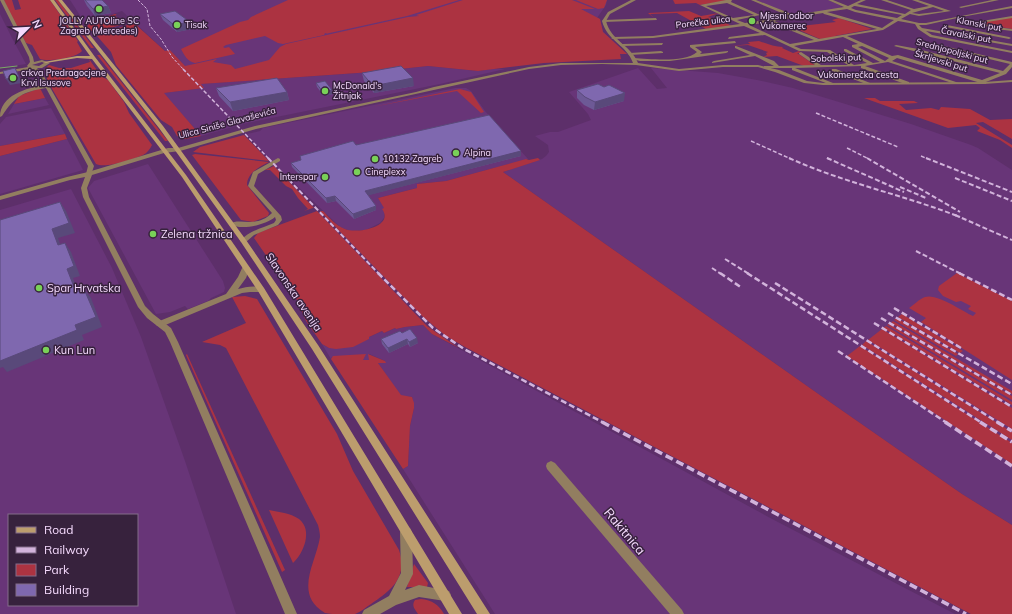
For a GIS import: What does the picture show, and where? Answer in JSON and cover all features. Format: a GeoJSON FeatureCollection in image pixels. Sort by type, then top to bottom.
{"type":"FeatureCollection","features":[{"type":"Feature","properties":{"kind":"main road"},"geometry":{"type":"LineString","coordinates":[[52,0],[84,46],[184,176],[261,290],[456,614]]}},
{"type":"Feature","properties":{"kind":"main road","name":"Slavonska avenija"},"geometry":{"type":"LineString","coordinates":[[60,0],[177,148],[233,224],[315,347],[484,614]]}},
{"type":"Feature","properties":{"kind":"main road"},"geometry":{"type":"LineString","coordinates":[[66,0],[69,7],[68,11]]}},
{"type":"Feature","properties":{"kind":"main road"},"geometry":{"type":"LineString","coordinates":[[74,57],[84,52],[84,46]]}},
{"type":"Feature","properties":{"kind":"main road"},"geometry":{"type":"LineString","coordinates":[[45,63],[74,57],[93,58]]}},
{"type":"Feature","properties":{"kind":"street"},"geometry":{"type":"LineString","coordinates":[[2,0],[31,57],[32,66],[40,73],[91,166],[85,185],[85,194],[142,307],[150,316],[168,330],[174,342],[291,614]]}},
{"type":"Feature","properties":{"kind":"street"},"geometry":{"type":"LineString","coordinates":[[634,0],[609,13],[604,21],[607,33],[622,45],[635,61],[683,59],[726,52]]}},
{"type":"Feature","properties":{"kind":"street"},"geometry":{"type":"LineString","coordinates":[[734,0],[702,5],[790,45],[821,67]]}},
{"type":"Feature","properties":{"kind":"street"},"geometry":{"type":"LineString","coordinates":[[754,0],[795,17]]}},
{"type":"Feature","properties":{"kind":"street"},"geometry":{"type":"LineString","coordinates":[[830,0],[847,8],[900,20],[919,26],[1011,42]]}},
{"type":"Feature","properties":{"kind":"street"},"geometry":{"type":"LineString","coordinates":[[853,0],[859,2]]}},
{"type":"Feature","properties":{"kind":"street","name":"Porečka ulica"},"geometry":{"type":"LineString","coordinates":[[613,38],[653,37],[745,25],[847,8],[864,0]]}},
{"type":"Feature","properties":{"kind":"street"},"geometry":{"type":"LineString","coordinates":[[883,0],[914,10]]}},
{"type":"Feature","properties":{"kind":"street"},"geometry":{"type":"LineString","coordinates":[[855,5],[919,15],[950,11],[914,0]]}},
{"type":"Feature","properties":{"kind":"street"},"geometry":{"type":"LineString","coordinates":[[961,7],[997,0]]}},
{"type":"Feature","properties":{"kind":"street"},"geometry":{"type":"LineString","coordinates":[[726,1],[758,15],[733,19]]}},
{"type":"Feature","properties":{"kind":"street"},"geometry":{"type":"LineString","coordinates":[[790,45],[845,37],[882,29],[900,20],[914,10],[944,4]]}},
{"type":"Feature","properties":{"kind":"street"},"geometry":{"type":"LineString","coordinates":[[919,26],[957,17],[1012,7]]}},
{"type":"Feature","properties":{"kind":"street"},"geometry":{"type":"LineString","coordinates":[[823,12],[882,29]]}},
{"type":"Feature","properties":{"kind":"street"},"geometry":{"type":"LineString","coordinates":[[976,23],[1012,16]]}},
{"type":"Feature","properties":{"kind":"street"},"geometry":{"type":"LineString","coordinates":[[957,17],[976,23],[1012,30]]}},
{"type":"Feature","properties":{"kind":"street"},"geometry":{"type":"LineString","coordinates":[[604,21],[656,19]]}},
{"type":"Feature","properties":{"kind":"street"},"geometry":{"type":"LineString","coordinates":[[771,20],[818,41]]}},
{"type":"Feature","properties":{"kind":"street","name":"Čavalski put"},"geometry":{"type":"LineString","coordinates":[[919,26],[931,36],[1012,52]]}},
{"type":"Feature","properties":{"kind":"street","name":"Klanski put"},"geometry":{"type":"LineString","coordinates":[[947,26],[1011,42]]}},
{"type":"Feature","properties":{"kind":"street"},"geometry":{"type":"LineString","coordinates":[[998,28],[1011,42]]}},
{"type":"Feature","properties":{"kind":"street"},"geometry":{"type":"LineString","coordinates":[[720,39],[766,34]]}},
{"type":"Feature","properties":{"kind":"street","name":"Sobolski put"},"geometry":{"type":"LineString","coordinates":[[845,37],[890,59]]}},
{"type":"Feature","properties":{"kind":"street"},"geometry":{"type":"LineString","coordinates":[[686,40],[691,46],[700,52],[696,56]]}},
{"type":"Feature","properties":{"kind":"street"},"geometry":{"type":"LineString","coordinates":[[928,43],[1011,66],[1004,74],[983,82]]}},
{"type":"Feature","properties":{"kind":"street"},"geometry":{"type":"LineString","coordinates":[[622,45],[662,44]]}},
{"type":"Feature","properties":{"kind":"street","name":"Sobolski put"},"geometry":{"type":"LineString","coordinates":[[691,46],[735,44],[772,62],[778,67]]}},
{"type":"Feature","properties":{"kind":"street"},"geometry":{"type":"LineString","coordinates":[[864,45],[853,46],[957,83]]}},
{"type":"Feature","properties":{"kind":"street","name":"Srednjopoljski put"},"geometry":{"type":"LineString","coordinates":[[896,46],[918,50],[1004,74]]}},
{"type":"Feature","properties":{"kind":"street"},"geometry":{"type":"LineString","coordinates":[[845,50],[872,64]]}},
{"type":"Feature","properties":{"kind":"street"},"geometry":{"type":"LineString","coordinates":[[801,52],[828,51],[853,66]]}},
{"type":"Feature","properties":{"kind":"street"},"geometry":{"type":"LineString","coordinates":[[630,54],[661,52]]}},
{"type":"Feature","properties":{"kind":"street"},"geometry":{"type":"LineString","coordinates":[[714,62],[756,55]]}},
{"type":"Feature","properties":{"kind":"street"},"geometry":{"type":"LineString","coordinates":[[31,57],[45,63]]}},
{"type":"Feature","properties":{"kind":"street","name":"Sobolski put"},"geometry":{"type":"LineString","coordinates":[[766,67],[859,66],[890,59]]}},
{"type":"Feature","properties":{"kind":"street","name":"Škrljevski put"},"geometry":{"type":"LineString","coordinates":[[890,59],[983,82]]}},
{"type":"Feature","properties":{"kind":"street","name":"Ulica Siniše Glavaševića"},"geometry":{"type":"LineString","coordinates":[[89,174],[165,151],[242,131],[417,93],[456,87],[466,82],[509,73],[591,63],[635,61]]}},
{"type":"Feature","properties":{"kind":"street","name":"Vukomerečka cesta"},"geometry":{"type":"LineString","coordinates":[[635,61],[679,70],[723,66],[766,67],[806,82],[832,84],[1012,81]]}},
{"type":"Feature","properties":{"kind":"street"},"geometry":{"type":"LineString","coordinates":[[0,73],[45,63]]}},
{"type":"Feature","properties":{"kind":"street"},"geometry":{"type":"LineString","coordinates":[[40,73],[45,63]]}},
{"type":"Feature","properties":{"kind":"street"},"geometry":{"type":"LineString","coordinates":[[859,66],[908,83]]}},
{"type":"Feature","properties":{"kind":"street"},"geometry":{"type":"LineString","coordinates":[[789,67],[832,84]]}},
{"type":"Feature","properties":{"kind":"street"},"geometry":{"type":"LineString","coordinates":[[828,67],[868,83]]}},
{"type":"Feature","properties":{"kind":"street"},"geometry":{"type":"LineString","coordinates":[[0,115],[3,105],[11,98],[22,92],[47,86]]}},
{"type":"Feature","properties":{"kind":"street"},"geometry":{"type":"LineString","coordinates":[[244,241],[258,231],[276,224],[279,220],[279,217],[251,186],[255,173],[278,160]]}},
{"type":"Feature","properties":{"kind":"street"},"geometry":{"type":"LineString","coordinates":[[0,204],[70,183],[89,174]]}},
{"type":"Feature","properties":{"kind":"street"},"geometry":{"type":"LineString","coordinates":[[0,198],[69,178],[89,174]]}},
{"type":"Feature","properties":{"kind":"street"},"geometry":{"type":"LineString","coordinates":[[70,183],[81,183],[85,185]]}},
{"type":"Feature","properties":{"kind":"street"},"geometry":{"type":"LineString","coordinates":[[233,224],[255,224],[268,219],[275,213]]}},
{"type":"Feature","properties":{"kind":"street"},"geometry":{"type":"LineString","coordinates":[[228,295],[242,278],[246,268]]}},
{"type":"Feature","properties":{"kind":"street"},"geometry":{"type":"LineString","coordinates":[[160,324],[228,295],[250,289],[261,290]]}},
{"type":"Feature","properties":{"kind":"street","name":"Rakitnica"},"geometry":{"type":"LineString","coordinates":[[552,466],[678,614]]}},
{"type":"Feature","properties":{"kind":"street"},"geometry":{"type":"LineString","coordinates":[[393,600],[407,574],[406,532]]}},
{"type":"Feature","properties":{"kind":"street"},"geometry":{"type":"LineString","coordinates":[[368,614],[393,600],[419,591],[444,595]]}},
{"type":"Feature","properties":{"kind":"shaded area"},"geometry":{"type":"Polygon","coordinates":[[[70,0],[607,0],[606,5],[597,18],[600,19],[603,32],[627,54],[448,59],[195,77],[170,50],[165,51],[122,11],[85,23],[70,0]]]}},
{"type":"Feature","properties":{"kind":"shaded area"},"geometry":{"type":"Polygon","coordinates":[[[756,0],[828,0],[842,6],[839,7],[842,8],[795,16],[756,0]]]}},
{"type":"Feature","properties":{"kind":"shaded area"},"geometry":{"type":"Polygon","coordinates":[[[0,14],[12,38],[26,64],[0,68],[0,14]]]}},
{"type":"Feature","properties":{"kind":"shaded area"},"geometry":{"type":"Polygon","coordinates":[[[428,66],[478,71],[505,69],[440,84],[247,123],[201,136],[163,93],[203,88],[200,84],[372,72],[428,66]]]}},
{"type":"Feature","properties":{"kind":"shaded area"},"geometry":{"type":"Polygon","coordinates":[[[638,68],[657,89],[667,88],[651,68],[718,73],[793,88],[911,124],[971,145],[1012,170],[1012,525],[962,494],[503,172],[542,159],[546,156],[549,152],[548,145],[535,136],[550,132],[558,132],[591,120],[588,114],[569,92],[638,68]]]}},
{"type":"Feature","properties":{"kind":"shaded area"},"geometry":{"type":"Polygon","coordinates":[[[455,88],[466,88],[471,91],[485,111],[528,159],[446,181],[417,184],[417,188],[378,198],[385,208],[384,218],[380,223],[366,230],[350,231],[340,227],[267,157],[247,134],[260,131],[263,128],[455,88]]]}},
{"type":"Feature","properties":{"kind":"shaded area"},"geometry":{"type":"Polygon","coordinates":[[[45,98],[49,105],[8,114],[14,104],[45,98]]]}},
{"type":"Feature","properties":{"kind":"shaded area"},"geometry":{"type":"Polygon","coordinates":[[[51,108],[65,134],[0,146],[0,124],[6,117],[51,108]]]}},
{"type":"Feature","properties":{"kind":"shaded area"},"geometry":{"type":"Polygon","coordinates":[[[67,139],[83,170],[0,194],[0,156],[67,139]]]}},
{"type":"Feature","properties":{"kind":"shaded area","name":"Zelena tržnica"},"geometry":{"type":"Polygon","coordinates":[[[148,164],[223,281],[225,288],[224,292],[208,301],[188,309],[185,306],[170,312],[156,314],[88,188],[94,181],[148,164]]]}},
{"type":"Feature","properties":{"kind":"shaded area"},"geometry":{"type":"Polygon","coordinates":[[[71,189],[112,268],[141,337],[185,461],[236,614],[0,614],[0,210],[71,189]]]}},
{"type":"Feature","properties":{"kind":"shaded area"},"geometry":{"type":"Polygon","coordinates":[[[423,325],[432,334],[774,520],[955,614],[495,614],[403,469],[408,466],[410,426],[414,408],[412,397],[401,396],[378,363],[385,361],[369,354],[369,360],[363,360],[363,358],[332,357],[331,359],[322,344],[329,348],[361,342],[382,331],[384,333],[395,328],[423,325]]]}},
{"type":"Feature","properties":{"kind":"green space"},"geometry":{"type":"Polygon","coordinates":[[[4,0],[12,0],[15,10],[21,9],[18,0],[50,0],[78,41],[77,42],[82,51],[74,56],[62,59],[40,59],[32,45],[26,43],[9,13],[4,0]]]}},
{"type":"Feature","properties":{"kind":"green space"},"geometry":{"type":"Polygon","coordinates":[[[55,0],[58,0],[94,48],[91,48],[55,0]]]}},
{"type":"Feature","properties":{"kind":"green space"},"geometry":{"type":"Polygon","coordinates":[[[288,0],[459,0],[407,16],[325,33],[324,35],[283,44],[265,36],[226,45],[223,47],[229,47],[235,54],[195,63],[188,60],[181,49],[240,22],[248,20],[251,17],[288,0]]]}},
{"type":"Feature","properties":{"kind":"green space"},"geometry":{"type":"Polygon","coordinates":[[[463,0],[572,0],[595,9],[581,9],[600,19],[603,32],[627,54],[620,54],[621,59],[544,63],[478,71],[428,66],[372,72],[201,84],[204,88],[164,93],[201,136],[185,139],[177,136],[172,127],[161,120],[116,65],[111,52],[97,36],[134,23],[165,51],[170,50],[185,66],[217,59],[213,62],[231,65],[235,69],[269,60],[280,47],[286,44],[408,17],[419,16],[416,15],[463,0]]]}},
{"type":"Feature","properties":{"kind":"green space"},"geometry":{"type":"Polygon","coordinates":[[[576,0],[607,0],[604,8],[598,9],[576,0]]]}},
{"type":"Feature","properties":{"kind":"green space"},"geometry":{"type":"Polygon","coordinates":[[[673,0],[730,0],[700,5],[696,3],[675,4],[673,0]]]}},
{"type":"Feature","properties":{"kind":"green space"},"geometry":{"type":"Polygon","coordinates":[[[689,11],[701,16],[719,13],[708,17],[732,26],[706,29],[677,13],[650,14],[654,18],[648,13],[689,11]]]}},
{"type":"Feature","properties":{"kind":"green space"},"geometry":{"type":"Polygon","coordinates":[[[117,14],[115,15],[120,22],[123,22],[124,24],[103,30],[91,31],[87,26],[92,22],[117,14]]]}},
{"type":"Feature","properties":{"kind":"green space"},"geometry":{"type":"Polygon","coordinates":[[[1012,17],[1012,29],[978,23],[1012,17]]]}},
{"type":"Feature","properties":{"kind":"green space"},"geometry":{"type":"Polygon","coordinates":[[[839,18],[872,29],[835,36],[837,37],[820,39],[792,27],[836,22],[832,20],[839,18]]]}},
{"type":"Feature","properties":{"kind":"green space"},"geometry":{"type":"Polygon","coordinates":[[[759,41],[774,46],[783,47],[782,48],[793,53],[799,51],[801,53],[797,53],[815,65],[804,66],[777,56],[763,57],[767,55],[766,53],[768,52],[748,45],[731,46],[750,44],[748,42],[759,41]]]}},
{"type":"Feature","properties":{"kind":"green space"},"geometry":{"type":"Polygon","coordinates":[[[97,55],[100,55],[168,141],[165,141],[97,55]]]}},
{"type":"Feature","properties":{"kind":"green space"},"geometry":{"type":"Polygon","coordinates":[[[89,59],[101,76],[108,80],[152,145],[143,155],[127,161],[112,164],[96,164],[47,80],[47,72],[45,69],[49,65],[59,68],[71,68],[90,62],[89,59]]]}},
{"type":"Feature","properties":{"kind":"green space"},"geometry":{"type":"Polygon","coordinates":[[[40,88],[45,98],[14,104],[19,96],[40,88]]]}},
{"type":"Feature","properties":{"kind":"green space"},"geometry":{"type":"Polygon","coordinates":[[[460,89],[471,92],[484,112],[481,113],[457,91],[372,107],[460,89]]]}},
{"type":"Feature","properties":{"kind":"green space"},"geometry":{"type":"Polygon","coordinates":[[[864,98],[875,98],[880,101],[914,101],[918,103],[899,104],[906,110],[931,108],[939,110],[941,107],[970,109],[990,120],[1012,119],[1012,139],[983,122],[976,123],[1012,145],[1012,148],[1000,140],[977,131],[980,128],[976,125],[948,128],[864,98]]]}},
{"type":"Feature","properties":{"kind":"green space"},"geometry":{"type":"Polygon","coordinates":[[[65,134],[67,139],[0,156],[0,146],[65,134]]]}},
{"type":"Feature","properties":{"kind":"green space"},"geometry":{"type":"Polygon","coordinates":[[[244,135],[269,161],[193,152],[200,147],[244,135]]]}},
{"type":"Feature","properties":{"kind":"green space"},"geometry":{"type":"Polygon","coordinates":[[[195,154],[269,162],[251,174],[247,185],[269,213],[268,216],[253,222],[241,220],[192,155],[195,154]]]}},
{"type":"Feature","properties":{"kind":"green space"},"geometry":{"type":"Polygon","coordinates":[[[538,158],[540,160],[503,172],[962,494],[1012,525],[1012,614],[971,614],[446,336],[422,316],[320,211],[323,211],[342,228],[357,231],[365,230],[379,225],[383,220],[385,215],[382,209],[384,208],[378,198],[417,188],[417,184],[446,181],[526,159],[529,160],[538,158]]]}},
{"type":"Feature","properties":{"kind":"green space"},"geometry":{"type":"Polygon","coordinates":[[[274,166],[314,208],[304,211],[308,209],[292,189],[286,186],[270,170],[265,170],[274,166]]]}},
{"type":"Feature","properties":{"kind":"green space"},"geometry":{"type":"Polygon","coordinates":[[[317,211],[427,326],[459,348],[432,334],[423,325],[395,328],[384,333],[382,331],[353,347],[336,349],[329,348],[322,344],[306,321],[297,300],[254,238],[258,233],[317,211]]]}},
{"type":"Feature","properties":{"kind":"green space"},"geometry":{"type":"Polygon","coordinates":[[[957,273],[1012,301],[1012,380],[921,322],[926,318],[909,308],[923,298],[930,296],[943,300],[973,316],[976,313],[968,309],[971,306],[961,301],[956,302],[943,296],[938,290],[939,286],[957,273]]]}},
{"type":"Feature","properties":{"kind":"green space"},"geometry":{"type":"Polygon","coordinates":[[[245,296],[257,299],[337,434],[353,471],[399,550],[401,568],[400,575],[396,582],[386,593],[355,614],[325,613],[315,605],[310,597],[308,587],[309,578],[320,537],[318,525],[226,348],[220,345],[202,342],[246,323],[232,297],[245,296]]]}},
{"type":"Feature","properties":{"kind":"green space"},"geometry":{"type":"Polygon","coordinates":[[[902,314],[963,351],[960,353],[898,317],[902,314]]]}},
{"type":"Feature","properties":{"kind":"green space"},"geometry":{"type":"Polygon","coordinates":[[[897,318],[958,354],[956,356],[894,320],[897,318]]]}},
{"type":"Feature","properties":{"kind":"green space"},"geometry":{"type":"Polygon","coordinates":[[[893,321],[1012,391],[1012,394],[891,323],[893,321]]]}},
{"type":"Feature","properties":{"kind":"green space"},"geometry":{"type":"Polygon","coordinates":[[[889,324],[1012,396],[1012,400],[887,325],[889,324]]]}},
{"type":"Feature","properties":{"kind":"green space"},"geometry":{"type":"Polygon","coordinates":[[[886,326],[1012,402],[1012,405],[883,328],[886,326]]]}},
{"type":"Feature","properties":{"kind":"green space"},"geometry":{"type":"Polygon","coordinates":[[[882,329],[1012,408],[1012,429],[868,340],[882,329]]]}},
{"type":"Feature","properties":{"kind":"green space"},"geometry":{"type":"Polygon","coordinates":[[[866,341],[1012,432],[1012,440],[862,345],[866,341]]]}},
{"type":"Feature","properties":{"kind":"green space"},"geometry":{"type":"Polygon","coordinates":[[[860,346],[1012,443],[1012,464],[847,356],[860,346]]]}},
{"type":"Feature","properties":{"kind":"green space"},"geometry":{"type":"Polygon","coordinates":[[[187,354],[285,570],[282,572],[186,355],[187,354]]]}},
{"type":"Feature","properties":{"kind":"green space"},"geometry":{"type":"Polygon","coordinates":[[[366,354],[363,360],[369,360],[368,354],[385,361],[386,363],[378,363],[401,395],[412,397],[414,403],[410,426],[408,466],[403,469],[331,359],[333,356],[366,354]]]}},
{"type":"Feature","properties":{"kind":"green space"},"geometry":{"type":"Polygon","coordinates":[[[269,510],[292,515],[299,519],[306,529],[303,548],[293,563],[269,510]]]}},
{"type":"Feature","properties":{"kind":"green space"},"geometry":{"type":"Polygon","coordinates":[[[414,564],[428,583],[427,587],[407,587],[414,564]]]}},
{"type":"Feature","properties":{"kind":"green space"},"geometry":{"type":"Polygon","coordinates":[[[415,600],[429,600],[440,608],[444,614],[418,614],[413,604],[415,600]]]}},
{"type":"Feature","properties":{"kind":"building"},"geometry":{"type":"Polygon","coordinates":[[[85,0],[102,0],[108,6],[93,9],[85,0]]]}},
{"type":"Feature","properties":{"kind":"building"},"geometry":{"type":"Polygon","coordinates":[[[175,11],[190,22],[174,25],[160,14],[175,11]]]}},
{"type":"Feature","properties":{"kind":"building"},"geometry":{"type":"Polygon","coordinates":[[[401,66],[413,78],[373,86],[362,73],[401,66]]]}},
{"type":"Feature","properties":{"kind":"building"},"geometry":{"type":"Polygon","coordinates":[[[15,68],[19,77],[6,79],[3,71],[15,68]]]}},
{"type":"Feature","properties":{"kind":"building"},"geometry":{"type":"Polygon","coordinates":[[[277,78],[287,92],[230,102],[216,88],[277,78]]]}},
{"type":"Feature","properties":{"kind":"building"},"geometry":{"type":"Polygon","coordinates":[[[325,81],[332,90],[323,92],[316,83],[325,81]]]}},
{"type":"Feature","properties":{"kind":"building"},"geometry":{"type":"Polygon","coordinates":[[[598,84],[604,87],[609,85],[625,93],[595,102],[585,97],[577,90],[598,84]]]}},
{"type":"Feature","properties":{"kind":"building"},"geometry":{"type":"Polygon","coordinates":[[[489,115],[521,151],[365,191],[376,206],[353,214],[335,196],[326,198],[291,163],[301,160],[300,156],[353,141],[356,145],[489,115]]]}},
{"type":"Feature","properties":{"kind":"building","name":"Spar Hrvatska"},"geometry":{"type":"Polygon","coordinates":[[[60,202],[69,223],[52,229],[58,245],[65,243],[74,266],[67,269],[76,292],[84,289],[96,317],[75,325],[77,330],[0,361],[0,220],[60,202]]]}},
{"type":"Feature","properties":{"kind":"building"},"geometry":{"type":"Polygon","coordinates":[[[410,329],[417,338],[409,342],[407,339],[388,348],[381,339],[400,331],[402,333],[410,329]]]}},
{"type":"Feature","properties":{"kind":"waterway"},"geometry":{"type":"LineString","coordinates":[[0,68],[17,66]]}},
{"type":"Feature","properties":{"kind":"railway"},"geometry":{"type":"LineString","coordinates":[[138,0],[147,9],[150,26],[161,39],[172,57],[184,70]]}},
{"type":"Feature","properties":{"kind":"railway"},"geometry":{"type":"LineString","coordinates":[[183,69],[269,159]]}},
{"type":"Feature","properties":{"kind":"railway"},"geometry":{"type":"LineString","coordinates":[[816,113],[898,147]]}},
{"type":"Feature","properties":{"kind":"railway"},"geometry":{"type":"LineString","coordinates":[[751,141],[791,159]]}},
{"type":"Feature","properties":{"kind":"railway"},"geometry":{"type":"LineString","coordinates":[[847,148],[867,158]]}},
{"type":"Feature","properties":{"kind":"railway"},"geometry":{"type":"LineString","coordinates":[[921,156],[928,159]]}},
{"type":"Feature","properties":{"kind":"railway"},"geometry":{"type":"LineString","coordinates":[[268,158],[379,274]]}},
{"type":"Feature","properties":{"kind":"railway"},"geometry":{"type":"LineString","coordinates":[[789,158],[831,175],[957,216]]}},
{"type":"Feature","properties":{"kind":"railway"},"geometry":{"type":"LineString","coordinates":[[829,159],[827,158],[904,192]]}},
{"type":"Feature","properties":{"kind":"railway"},"geometry":{"type":"LineString","coordinates":[[867,158],[960,212]]}},
{"type":"Feature","properties":{"kind":"railway"},"geometry":{"type":"LineString","coordinates":[[926,158],[1012,192]]}},
{"type":"Feature","properties":{"kind":"railway"},"geometry":{"type":"LineString","coordinates":[[955,178],[1012,201]]}},
{"type":"Feature","properties":{"kind":"railway"},"geometry":{"type":"LineString","coordinates":[[900,187],[926,198]]}},
{"type":"Feature","properties":{"kind":"railway"},"geometry":{"type":"LineString","coordinates":[[957,216],[1012,240]]}},
{"type":"Feature","properties":{"kind":"railway"},"geometry":{"type":"LineString","coordinates":[[916,251],[961,274]]}},
{"type":"Feature","properties":{"kind":"railway"},"geometry":{"type":"LineString","coordinates":[[725,259],[749,274]]}},
{"type":"Feature","properties":{"kind":"railway"},"geometry":{"type":"LineString","coordinates":[[712,268],[721,274]]}},
{"type":"Feature","properties":{"kind":"railway"},"geometry":{"type":"LineString","coordinates":[[720,273],[742,288]]}},
{"type":"Feature","properties":{"kind":"railway"},"geometry":{"type":"LineString","coordinates":[[747,273],[982,423]]}},
{"type":"Feature","properties":{"kind":"railway"},"geometry":{"type":"LineString","coordinates":[[959,273],[1012,300]]}},
{"type":"Feature","properties":{"kind":"railway"},"geometry":{"type":"LineString","coordinates":[[379,274],[433,328],[464,349],[604,423]]}},
{"type":"Feature","properties":{"kind":"railway"},"geometry":{"type":"LineString","coordinates":[[775,283],[999,423]]}},
{"type":"Feature","properties":{"kind":"railway"},"geometry":{"type":"LineString","coordinates":[[894,308],[961,348]]}},
{"type":"Feature","properties":{"kind":"railway"},"geometry":{"type":"LineString","coordinates":[[888,313],[1012,384]]}},
{"type":"Feature","properties":{"kind":"railway"},"geometry":{"type":"LineString","coordinates":[[881,318],[1012,395]]}},
{"type":"Feature","properties":{"kind":"railway"},"geometry":{"type":"LineString","coordinates":[[874,323],[1012,407]]}},
{"type":"Feature","properties":{"kind":"railway"},"geometry":{"type":"LineString","coordinates":[[838,351],[947,423]]}},
{"type":"Feature","properties":{"kind":"railway"},"geometry":{"type":"LineString","coordinates":[[602,422],[966,614]]}},
{"type":"Feature","properties":{"kind":"railway"},"geometry":{"type":"LineString","coordinates":[[945,422],[1012,466]]}},
{"type":"Feature","properties":{"kind":"railway"},"geometry":{"type":"LineString","coordinates":[[980,422],[1012,442]]}},
{"type":"Feature","properties":{"kind":"railway"},"geometry":{"type":"LineString","coordinates":[[997,422],[1012,431]]}},
{"type":"Feature","properties":{"kind":"place","name":"JOLLY AUTOline SC Zagreb (Mercedes)"},"geometry":{"type":"Point","coordinates":[99,9]}},
{"type":"Feature","properties":{"kind":"place","name":"Mjesni odbor Vukomerec"},"geometry":{"type":"Point","coordinates":[752,21]}},
{"type":"Feature","properties":{"kind":"place","name":"Tisak"},"geometry":{"type":"Point","coordinates":[177,25]}},
{"type":"Feature","properties":{"kind":"place","name":"crkva Predragocjene Krvi Isusove"},"geometry":{"type":"Point","coordinates":[13,78]}},
{"type":"Feature","properties":{"kind":"place","name":"McDonald's Žitnjak"},"geometry":{"type":"Point","coordinates":[325,91]}},
{"type":"Feature","properties":{"kind":"place","name":"Alpina"},"geometry":{"type":"Point","coordinates":[456,153]}},
{"type":"Feature","properties":{"kind":"place","name":"10132 Zagreb"},"geometry":{"type":"Point","coordinates":[375,159]}},
{"type":"Feature","properties":{"kind":"place","name":"Cineplexx"},"geometry":{"type":"Point","coordinates":[357,172]}},
{"type":"Feature","properties":{"kind":"place","name":"Interspar"},"geometry":{"type":"Point","coordinates":[325,177]}},
{"type":"Feature","properties":{"kind":"place","name":"Zelena tržnica"},"geometry":{"type":"Point","coordinates":[153,234]}},
{"type":"Feature","properties":{"kind":"place","name":"Spar Hrvatska"},"geometry":{"type":"Point","coordinates":[39,288]}},
{"type":"Feature","properties":{"kind":"place","name":"Kun Lun"},"geometry":{"type":"Point","coordinates":[46,350]}}]}
